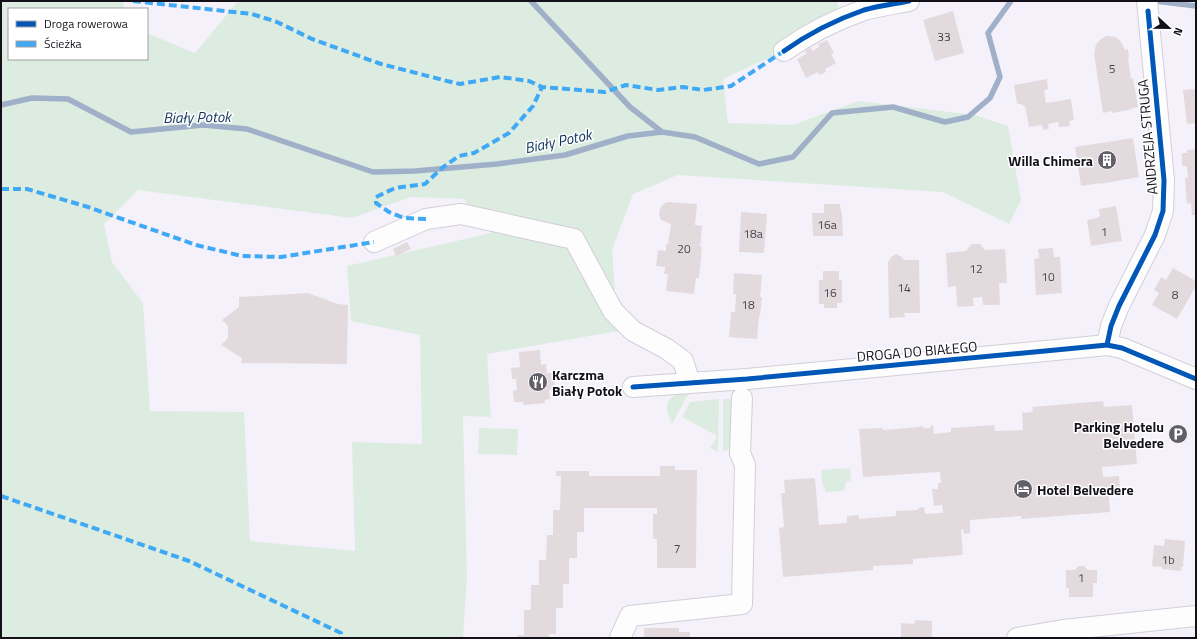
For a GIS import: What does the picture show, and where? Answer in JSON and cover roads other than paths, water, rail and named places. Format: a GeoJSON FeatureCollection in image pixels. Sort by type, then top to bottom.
{"type":"FeatureCollection","features":[{"type":"Feature","properties":{"kind":"street"},"geometry":{"type":"LineString","coordinates":[[784,51],[828,24],[865,10],[909,1]]}},
{"type":"Feature","properties":{"kind":"street","name":"ANDRZEJA STRUGA"},"geometry":{"type":"LineString","coordinates":[[1107,345],[1111,326],[1119,306],[1155,235],[1163,211],[1164,180],[1147,6]]}},
{"type":"Feature","properties":{"kind":"street"},"geometry":{"type":"LineString","coordinates":[[374,242],[426,219],[461,214],[574,239],[613,311],[633,331],[667,349],[683,361],[690,383]]}},
{"type":"Feature","properties":{"kind":"street","name":"DROGA DO BIAŁEGO"},"geometry":{"type":"LineString","coordinates":[[634,387],[1107,345],[1122,348],[1196,379]]}},
{"type":"Feature","properties":{"kind":"street"},"geometry":{"type":"LineString","coordinates":[[620,638],[630,616],[742,604],[745,465],[740,453],[742,398]]}},
{"type":"Feature","properties":{"kind":"street"},"geometry":{"type":"LineString","coordinates":[[1017,638],[1063,630],[1196,616]]}},
{"type":"Feature","properties":{"kind":"waterway"},"geometry":{"type":"LineString","coordinates":[[531,1],[630,107],[662,132]]}},
{"type":"Feature","properties":{"kind":"waterway","name":"Biały Potok"},"geometry":{"type":"LineString","coordinates":[[1,105],[32,98],[68,99],[131,132],[203,125],[247,129],[373,172],[415,171],[497,164],[565,155],[628,136],[662,132],[695,137],[759,164],[793,157],[832,113],[893,107],[945,122],[968,117],[990,98],[1000,77],[988,33],[1011,1]]}},
{"type":"Feature","properties":{"kind":"waterway","name":"Biały Potok"},"geometry":{"type":"LineString","coordinates":[[1155,1],[1196,6]]}},
{"type":"Feature","properties":{"kind":"place","name":"Willa Chimera"},"geometry":{"type":"Point","coordinates":[1107,160]}},
{"type":"Feature","properties":{"kind":"place","name":"Karczma Biały Potok"},"geometry":{"type":"Point","coordinates":[538,382]}},
{"type":"Feature","properties":{"kind":"place","name":"Parking Hotelu Belvedere"},"geometry":{"type":"Point","coordinates":[1178,434]}},
{"type":"Feature","properties":{"kind":"place","name":"Hotel Belvedere"},"geometry":{"type":"Point","coordinates":[1023,489]}}]}
